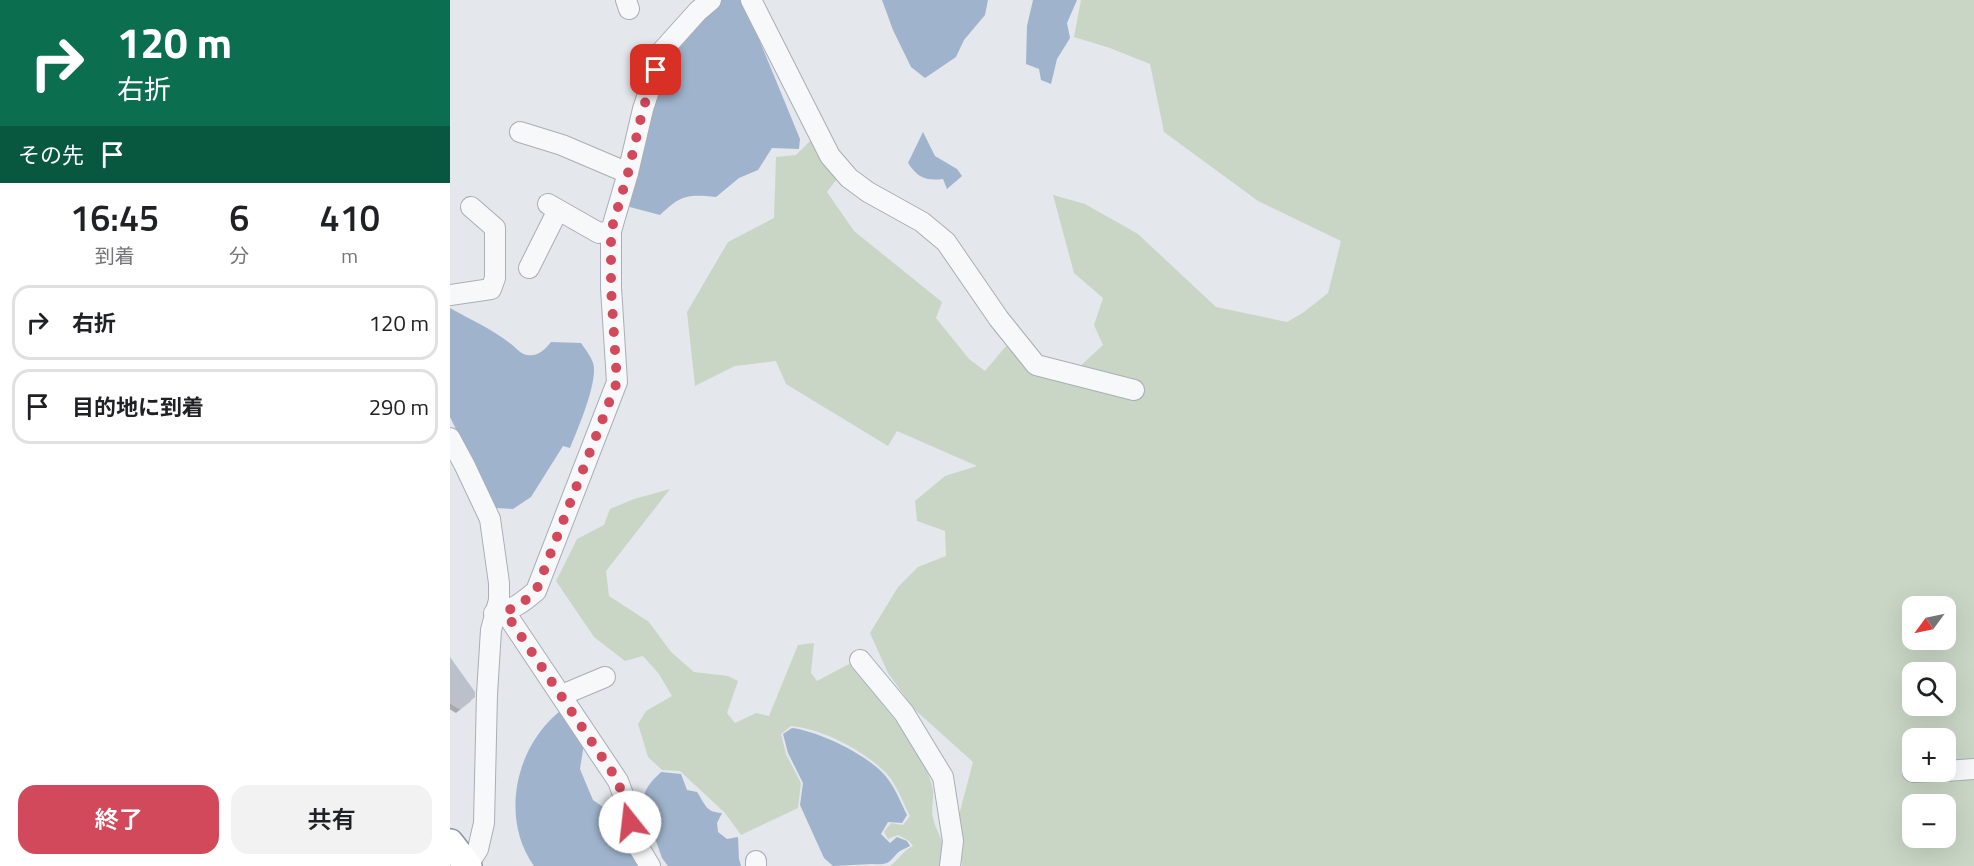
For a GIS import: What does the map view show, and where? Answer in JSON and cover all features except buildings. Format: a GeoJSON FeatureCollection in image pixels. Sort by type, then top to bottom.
{"type":"FeatureCollection","features":[{"type":"Feature","properties":{"kind":"highway"},"geometry":{"type":"LineString","coordinates":[[450,843],[468,866]]}},
{"type":"Feature","properties":{"kind":"street"},"geometry":{"type":"LineString","coordinates":[[500,612],[522,603],[536,591],[617,382],[611,288],[611,231],[643,109],[662,51],[711,0]]}},
{"type":"Feature","properties":{"kind":"street"},"geometry":{"type":"LineString","coordinates":[[751,0],[830,156],[849,178],[868,192],[922,222],[946,243],[999,319],[1036,365],[1134,390]]}},
{"type":"Feature","properties":{"kind":"street"},"geometry":{"type":"LineString","coordinates":[[520,132],[562,145],[628,173]]}},
{"type":"Feature","properties":{"kind":"street"},"geometry":{"type":"LineString","coordinates":[[450,295],[491,289],[495,278],[495,228],[471,207]]}},
{"type":"Feature","properties":{"kind":"street"},"geometry":{"type":"LineString","coordinates":[[529,268],[553,207],[599,233],[611,231]]}},
{"type":"Feature","properties":{"kind":"street"},"geometry":{"type":"LineString","coordinates":[[450,438],[490,519],[499,584],[500,612],[491,630],[484,823],[478,849],[468,866]]}},
{"type":"Feature","properties":{"kind":"street"},"geometry":{"type":"LineString","coordinates":[[500,612],[562,695],[618,781],[627,806],[633,838],[650,866]]}},
{"type":"Feature","properties":{"kind":"street"},"geometry":{"type":"LineString","coordinates":[[860,660],[904,713],[943,777],[953,841],[950,866]]}},
{"type":"Feature","properties":{"kind":"street"},"geometry":{"type":"LineString","coordinates":[[562,695],[605,677]]}},
{"type":"Feature","properties":{"kind":"street"},"geometry":{"type":"LineString","coordinates":[[1956,771],[1974,770]]}},
{"type":"Feature","properties":{"kind":"green space"},"geometry":{"type":"Polygon","coordinates":[[[1081,0],[1974,0],[1974,866],[962,866],[959,815],[973,762],[914,709],[888,673],[870,633],[898,587],[918,567],[946,556],[945,531],[917,521],[915,501],[945,476],[977,466],[897,431],[888,446],[786,384],[776,361],[735,366],[695,386],[687,312],[728,242],[774,218],[776,157],[796,155],[811,140],[837,179],[827,192],[854,231],[942,302],[936,318],[969,359],[985,371],[1006,346],[1031,371],[1064,381],[1103,345],[1094,325],[1103,298],[1074,273],[1053,195],[1085,204],[1138,234],[1216,307],[1287,322],[1328,293],[1341,241],[1258,201],[1164,132],[1150,64],[1074,37],[1081,0]]]}},
{"type":"Feature","properties":{"kind":"green space"},"geometry":{"type":"Polygon","coordinates":[[[670,489],[606,571],[609,596],[649,622],[671,652],[694,672],[728,676],[738,681],[727,713],[735,723],[756,713],[769,716],[798,645],[814,643],[811,673],[817,681],[849,664],[886,707],[910,740],[928,774],[933,790],[933,818],[945,854],[943,866],[890,866],[913,846],[898,835],[888,839],[884,832],[891,823],[903,825],[910,816],[891,778],[878,765],[855,749],[830,736],[791,726],[781,734],[786,754],[801,783],[798,808],[741,835],[725,813],[680,771],[662,770],[648,757],[638,724],[646,711],[672,696],[659,674],[643,656],[625,661],[594,637],[556,581],[577,539],[604,525],[610,509],[634,499],[670,489]]]}},
{"type":"Feature","properties":{"kind":"water"},"geometry":{"type":"Polygon","coordinates":[[[720,0],[745,0],[747,10],[800,139],[799,149],[772,148],[758,170],[739,178],[716,197],[685,197],[660,215],[626,206],[667,62],[674,47],[720,0]]]}},
{"type":"Feature","properties":{"kind":"water"},"geometry":{"type":"Polygon","coordinates":[[[882,0],[988,0],[985,15],[964,40],[956,57],[925,78],[911,67],[893,30],[882,0]]]}},
{"type":"Feature","properties":{"kind":"water"},"geometry":{"type":"Polygon","coordinates":[[[1033,0],[1077,0],[1067,23],[1070,38],[1057,59],[1051,84],[1041,80],[1039,69],[1026,64],[1027,26],[1033,0]]]}},
{"type":"Feature","properties":{"kind":"water"},"geometry":{"type":"Polygon","coordinates":[[[923,132],[935,156],[957,169],[962,176],[947,189],[943,179],[923,177],[915,172],[908,163],[923,132]]]}},
{"type":"Feature","properties":{"kind":"water"},"geometry":{"type":"Polygon","coordinates":[[[450,308],[496,334],[525,354],[537,354],[551,342],[581,343],[593,363],[590,393],[570,448],[563,446],[531,497],[513,509],[495,508],[450,417],[450,308]]]}},
{"type":"Feature","properties":{"kind":"water"},"geometry":{"type":"Polygon","coordinates":[[[564,708],[585,737],[580,769],[593,800],[609,811],[621,813],[644,866],[534,866],[523,847],[517,826],[515,804],[524,760],[547,723],[564,708]]]}},
{"type":"Feature","properties":{"kind":"water"},"geometry":{"type":"Polygon","coordinates":[[[792,728],[829,739],[857,753],[887,778],[907,815],[902,823],[888,822],[881,834],[890,843],[897,837],[907,841],[910,846],[883,864],[833,866],[824,858],[800,805],[803,783],[788,753],[783,734],[792,728]]]}},
{"type":"Feature","properties":{"kind":"water"},"geometry":{"type":"Polygon","coordinates":[[[661,772],[681,774],[687,790],[697,792],[704,804],[712,811],[722,813],[717,823],[718,832],[727,839],[738,837],[741,866],[668,866],[662,858],[643,804],[646,790],[661,772]]]}},
{"type":"Feature","properties":{"kind":"route"},"geometry":{"type":"LineString","coordinates":[[630,822],[618,781],[505,612],[522,603],[536,591],[617,382],[611,288],[611,231],[643,109],[656,70]]}}]}
